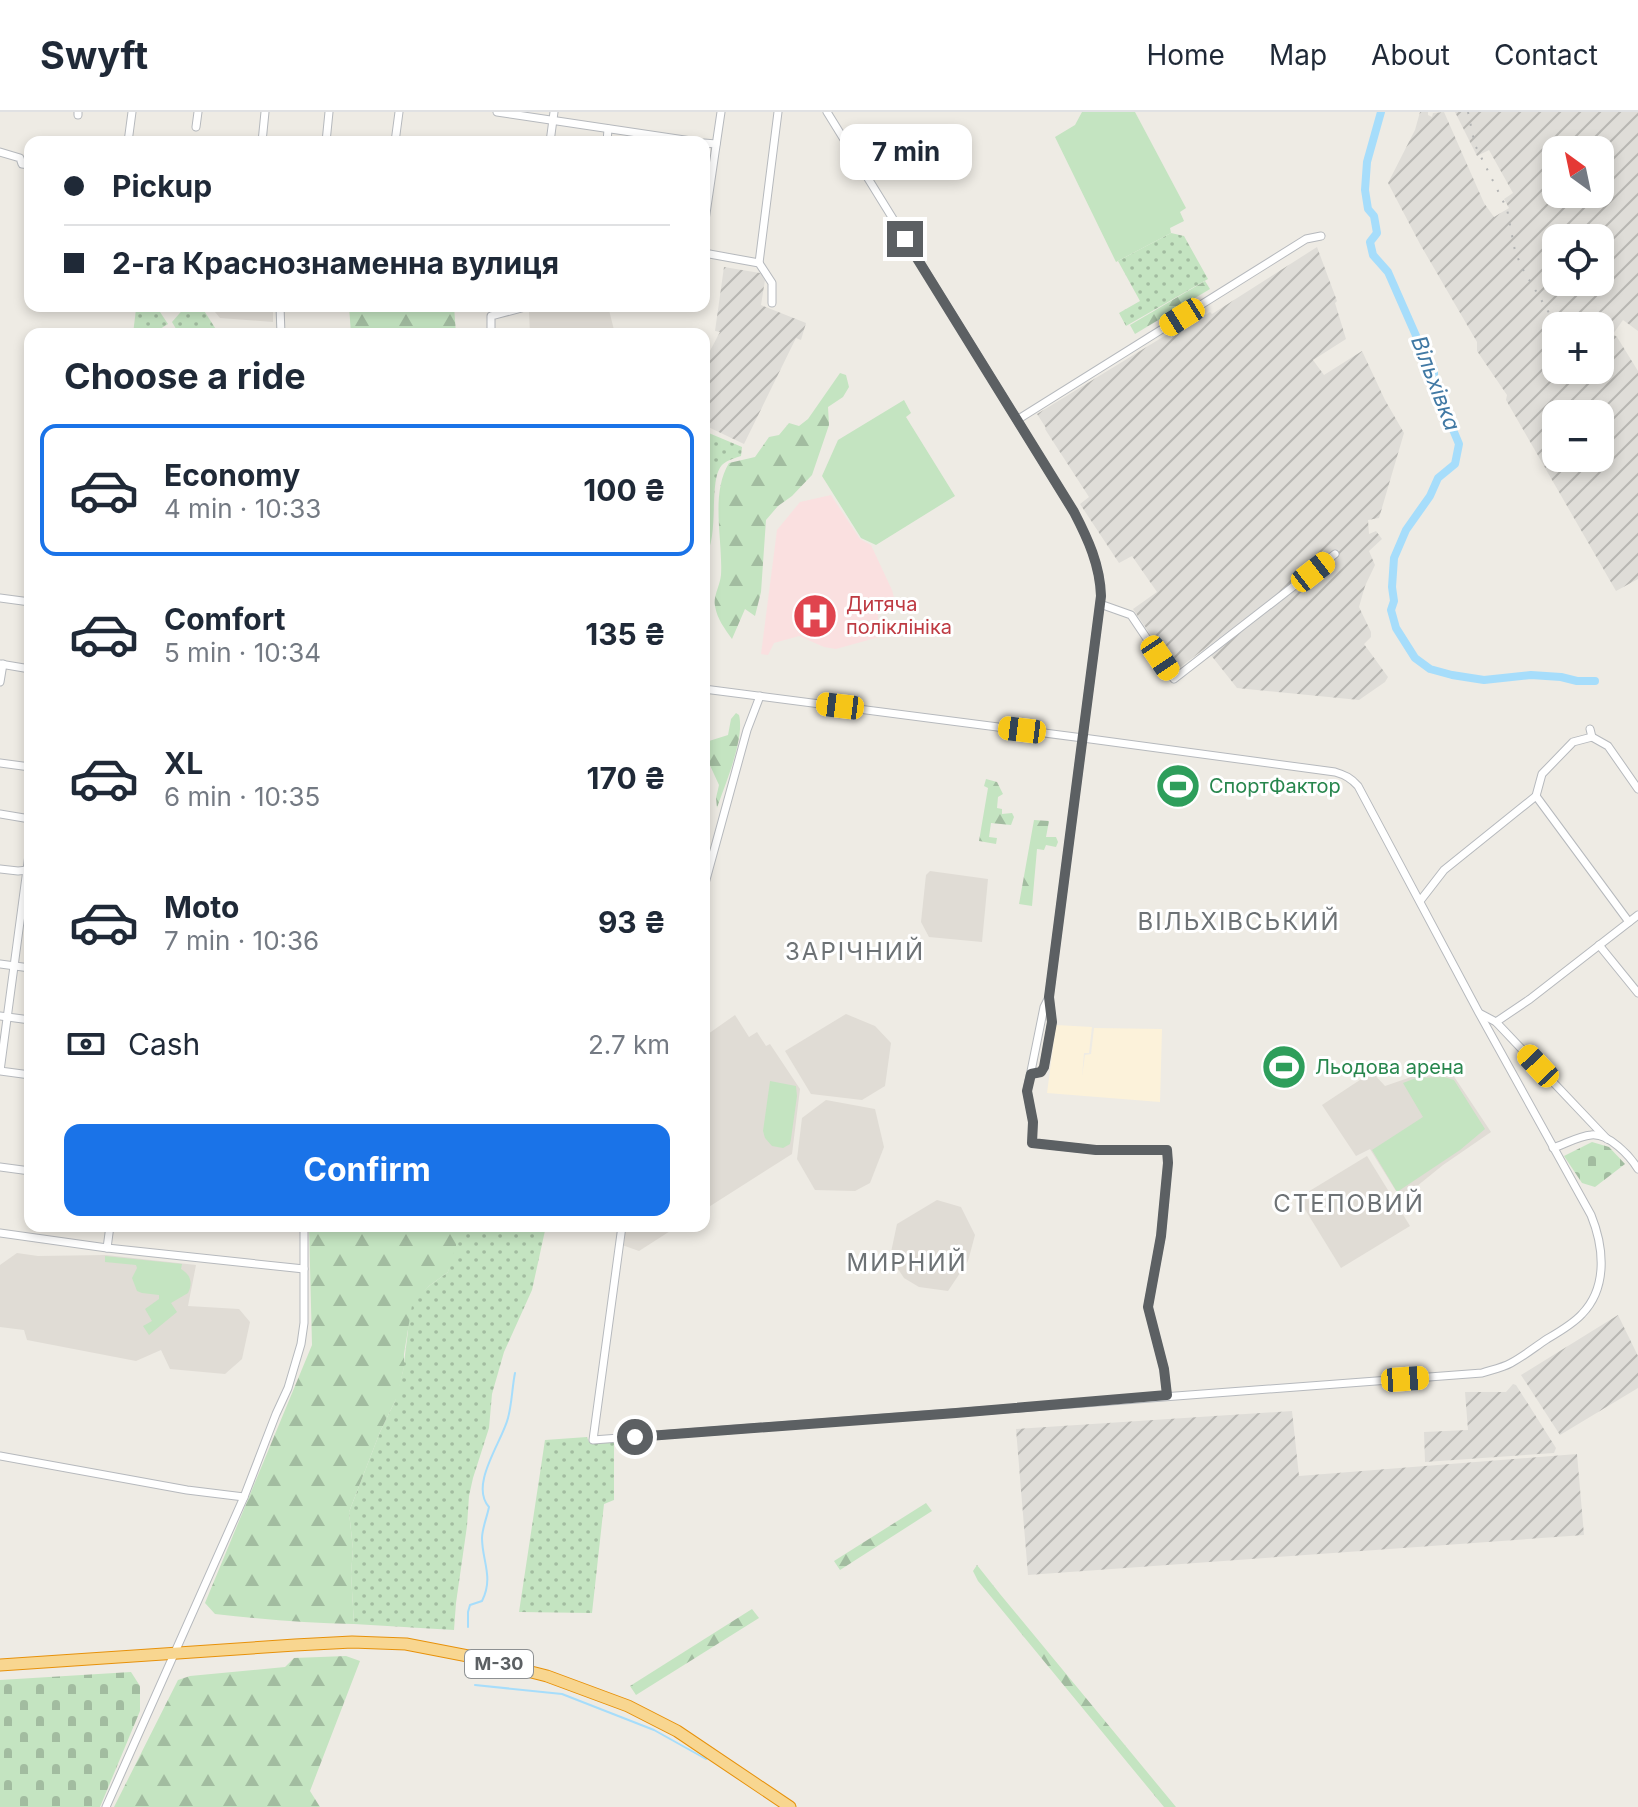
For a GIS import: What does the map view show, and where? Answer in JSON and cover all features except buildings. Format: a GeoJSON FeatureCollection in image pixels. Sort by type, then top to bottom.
{"type":"FeatureCollection","features":[{"type":"Feature","properties":{"kind":"highway","name":"М-30"},"geometry":{"type":"LineString","coordinates":[[0,1665],[352,1642],[406,1644],[547,1676],[628,1706],[677,1731],[790,1807]]}},
{"type":"Feature","properties":{"kind":"street"},"geometry":{"type":"LineString","coordinates":[[129,136],[132,112]]}},
{"type":"Feature","properties":{"kind":"street"},"geometry":{"type":"LineString","coordinates":[[196,127],[198,112]]}},
{"type":"Feature","properties":{"kind":"street"},"geometry":{"type":"LineString","coordinates":[[263,136],[265,112]]}},
{"type":"Feature","properties":{"kind":"street"},"geometry":{"type":"LineString","coordinates":[[327,136],[329,112]]}},
{"type":"Feature","properties":{"kind":"street"},"geometry":{"type":"LineString","coordinates":[[396,136],[399,112]]}},
{"type":"Feature","properties":{"kind":"street"},"geometry":{"type":"LineString","coordinates":[[497,112],[554,116],[645,136]]}},
{"type":"Feature","properties":{"kind":"street"},"geometry":{"type":"LineString","coordinates":[[710,186],[721,112]]}},
{"type":"Feature","properties":{"kind":"street"},"geometry":{"type":"LineString","coordinates":[[772,303],[772,283],[759,263],[778,112]]}},
{"type":"Feature","properties":{"kind":"street"},"geometry":{"type":"LineString","coordinates":[[827,112],[1084,530],[1098,567],[1100,604],[1049,997],[1052,1022],[1044,1067],[1041,1072],[1031,1074],[1027,1091],[1033,1122],[1032,1143],[1096,1150],[1167,1150],[1161,1236],[1148,1307],[1164,1369],[1167,1395]]}},
{"type":"Feature","properties":{"kind":"street"},"geometry":{"type":"LineString","coordinates":[[551,136],[554,116]]}},
{"type":"Feature","properties":{"kind":"street"},"geometry":{"type":"LineString","coordinates":[[607,136],[608,129]]}},
{"type":"Feature","properties":{"kind":"street"},"geometry":{"type":"LineString","coordinates":[[710,143],[716,144]]}},
{"type":"Feature","properties":{"kind":"street"},"geometry":{"type":"LineString","coordinates":[[0,152],[20,158],[24,164]]}},
{"type":"Feature","properties":{"kind":"street"},"geometry":{"type":"LineString","coordinates":[[1017,420],[1306,239],[1321,236]]}},
{"type":"Feature","properties":{"kind":"street"},"geometry":{"type":"LineString","coordinates":[[710,254],[759,263]]}},
{"type":"Feature","properties":{"kind":"street"},"geometry":{"type":"LineString","coordinates":[[491,328],[491,316],[506,312]]}},
{"type":"Feature","properties":{"kind":"street"},"geometry":{"type":"LineString","coordinates":[[1100,604],[1131,615],[1174,679],[1335,554]]}},
{"type":"Feature","properties":{"kind":"street"},"geometry":{"type":"LineString","coordinates":[[0,598],[24,601]]}},
{"type":"Feature","properties":{"kind":"street"},"geometry":{"type":"LineString","coordinates":[[0,682],[1,664],[24,668]]}},
{"type":"Feature","properties":{"kind":"street"},"geometry":{"type":"LineString","coordinates":[[621,1232],[593,1440],[1482,1373],[1509,1365],[1575,1321],[1595,1297],[1600,1281],[1602,1255],[1599,1234],[1591,1215],[1352,779],[1344,774],[710,690]]}},
{"type":"Feature","properties":{"kind":"street"},"geometry":{"type":"LineString","coordinates":[[710,865],[747,730],[760,696]]}},
{"type":"Feature","properties":{"kind":"street"},"geometry":{"type":"LineString","coordinates":[[1420,901],[1444,870],[1536,796],[1542,774],[1573,742],[1591,733],[1608,746],[1638,789]]}},
{"type":"Feature","properties":{"kind":"street"},"geometry":{"type":"LineString","coordinates":[[0,763],[24,766]]}},
{"type":"Feature","properties":{"kind":"street"},"geometry":{"type":"LineString","coordinates":[[1536,796],[1629,922]]}},
{"type":"Feature","properties":{"kind":"street"},"geometry":{"type":"LineString","coordinates":[[0,814],[24,818]]}},
{"type":"Feature","properties":{"kind":"street"},"geometry":{"type":"LineString","coordinates":[[0,869],[24,870]]}},
{"type":"Feature","properties":{"kind":"street"},"geometry":{"type":"LineString","coordinates":[[24,900],[15,966],[3,1016],[0,1071],[24,1074]]}},
{"type":"Feature","properties":{"kind":"street"},"geometry":{"type":"LineString","coordinates":[[1496,1022],[1638,915]]}},
{"type":"Feature","properties":{"kind":"street"},"geometry":{"type":"LineString","coordinates":[[1599,945],[1638,993]]}},
{"type":"Feature","properties":{"kind":"street"},"geometry":{"type":"LineString","coordinates":[[0,964],[24,967]]}},
{"type":"Feature","properties":{"kind":"street"},"geometry":{"type":"LineString","coordinates":[[1479,1013],[1496,1022],[1638,1169]]}},
{"type":"Feature","properties":{"kind":"street"},"geometry":{"type":"LineString","coordinates":[[3,1016],[24,1019]]}},
{"type":"Feature","properties":{"kind":"street"},"geometry":{"type":"LineString","coordinates":[[1553,1148],[1591,1135],[1607,1139]]}},
{"type":"Feature","properties":{"kind":"street"},"geometry":{"type":"LineString","coordinates":[[0,1167],[24,1170]]}},
{"type":"Feature","properties":{"kind":"street"},"geometry":{"type":"LineString","coordinates":[[107,1248],[109,1232]]}},
{"type":"Feature","properties":{"kind":"street"},"geometry":{"type":"LineString","coordinates":[[106,1807],[244,1497],[288,1388],[301,1344],[305,1304],[304,1232]]}},
{"type":"Feature","properties":{"kind":"street"},"geometry":{"type":"LineString","coordinates":[[0,1233],[304,1269]]}},
{"type":"Feature","properties":{"kind":"street"},"geometry":{"type":"LineString","coordinates":[[0,1456],[187,1490],[244,1497]]}},
{"type":"Feature","properties":{"kind":"shaded area"},"geometry":{"type":"Polygon","coordinates":[[[1420,112],[1428,112],[1432,117],[1433,113],[1444,112],[1484,203],[1494,217],[1509,208],[1504,199],[1513,193],[1489,150],[1477,156],[1455,112],[1638,112],[1638,331],[1623,320],[1614,333],[1614,312],[1542,312],[1542,384],[1614,384],[1614,335],[1638,371],[1638,579],[1616,591],[1547,472],[1614,472],[1614,400],[1542,400],[1542,463],[1506,400],[1507,395],[1477,351],[1477,342],[1388,183],[1415,130],[1420,112]]]}},
{"type":"Feature","properties":{"kind":"shaded area"},"geometry":{"type":"Polygon","coordinates":[[[1317,247],[1337,301],[1335,303],[1346,339],[1313,360],[1324,375],[1362,351],[1404,433],[1379,518],[1368,520],[1369,534],[1376,531],[1382,539],[1369,551],[1375,565],[1359,607],[1371,632],[1371,637],[1364,644],[1388,677],[1359,700],[1237,688],[1210,654],[1335,561],[1330,555],[1175,671],[1133,609],[1157,592],[1132,556],[1119,563],[1080,504],[1089,497],[1037,414],[1189,321],[1192,324],[1210,312],[1212,314],[1317,247]]]}},
{"type":"Feature","properties":{"kind":"shaded area"},"geometry":{"type":"Polygon","coordinates":[[[724,267],[760,273],[765,280],[761,305],[806,323],[801,340],[796,338],[744,444],[710,428],[710,351],[720,332],[715,331],[724,267]]]}},
{"type":"Feature","properties":{"kind":"shaded area"},"geometry":{"type":"Polygon","coordinates":[[[215,312],[273,312],[273,322],[220,318],[215,312]]]}},
{"type":"Feature","properties":{"kind":"shaded area"},"geometry":{"type":"Polygon","coordinates":[[[529,312],[610,312],[614,328],[530,328],[529,312]]]}},
{"type":"Feature","properties":{"kind":"shaded area"},"geometry":{"type":"Polygon","coordinates":[[[831,495],[860,539],[871,545],[897,608],[878,614],[879,637],[836,649],[799,636],[774,643],[768,655],[761,654],[777,530],[800,502],[831,495]]]}},
{"type":"Feature","properties":{"kind":"shaded area"},"geometry":{"type":"Polygon","coordinates":[[[930,871],[988,879],[982,942],[929,937],[921,922],[926,875],[930,871]]]}},
{"type":"Feature","properties":{"kind":"shaded area"},"geometry":{"type":"Polygon","coordinates":[[[846,1014],[875,1026],[891,1043],[885,1086],[862,1100],[811,1094],[785,1051],[846,1014]]]}},
{"type":"Feature","properties":{"kind":"shaded area"},"geometry":{"type":"Polygon","coordinates":[[[735,1015],[749,1037],[757,1032],[766,1046],[770,1044],[800,1089],[792,1154],[710,1206],[710,1033],[735,1015]]]}},
{"type":"Feature","properties":{"kind":"shaded area"},"geometry":{"type":"Polygon","coordinates":[[[1056,1025],[1092,1027],[1089,1053],[1084,1053],[1082,1077],[1085,1055],[1091,1054],[1094,1028],[1162,1029],[1160,1102],[1047,1093],[1056,1025]]]}},
{"type":"Feature","properties":{"kind":"shaded area"},"geometry":{"type":"Polygon","coordinates":[[[1372,1072],[1385,1086],[1414,1076],[1453,1075],[1491,1132],[1401,1199],[1370,1149],[1356,1156],[1322,1105],[1372,1072]]]}},
{"type":"Feature","properties":{"kind":"shaded area"},"geometry":{"type":"Polygon","coordinates":[[[826,1100],[875,1109],[884,1147],[870,1183],[855,1191],[815,1190],[797,1159],[802,1118],[826,1100]]]}},
{"type":"Feature","properties":{"kind":"shaded area"},"geometry":{"type":"Polygon","coordinates":[[[1367,1156],[1410,1226],[1341,1268],[1298,1198],[1367,1156]]]}},
{"type":"Feature","properties":{"kind":"shaded area"},"geometry":{"type":"Polygon","coordinates":[[[937,1200],[961,1207],[975,1235],[968,1261],[948,1291],[919,1287],[904,1278],[890,1257],[897,1224],[937,1200]]]}},
{"type":"Feature","properties":{"kind":"shaded area"},"geometry":{"type":"Polygon","coordinates":[[[624,1232],[669,1232],[639,1251],[622,1245],[624,1232]]]}},
{"type":"Feature","properties":{"kind":"shaded area"},"geometry":{"type":"Polygon","coordinates":[[[17,1253],[38,1256],[106,1255],[196,1265],[188,1306],[239,1309],[250,1322],[242,1359],[225,1374],[170,1369],[161,1350],[136,1361],[27,1340],[24,1330],[0,1327],[0,1265],[17,1253]]]}},
{"type":"Feature","properties":{"kind":"shaded area"},"geometry":{"type":"Polygon","coordinates":[[[1618,1315],[1638,1356],[1638,1388],[1560,1435],[1521,1375],[1618,1315]]]}},
{"type":"Feature","properties":{"kind":"shaded area"},"geometry":{"type":"Polygon","coordinates":[[[1513,1384],[1556,1448],[1554,1453],[1425,1462],[1424,1432],[1468,1430],[1465,1392],[1506,1392],[1513,1384]]]}},
{"type":"Feature","properties":{"kind":"shaded area"},"geometry":{"type":"Polygon","coordinates":[[[1292,1411],[1299,1476],[1577,1454],[1584,1535],[1028,1575],[1016,1429],[1292,1411]]]}},
{"type":"Feature","properties":{"kind":"green space"},"geometry":{"type":"Polygon","coordinates":[[[1082,112],[1135,112],[1186,208],[1180,212],[1184,221],[1170,228],[1171,233],[1116,262],[1055,137],[1075,125],[1082,112]]]}},
{"type":"Feature","properties":{"kind":"green space"},"geometry":{"type":"Polygon","coordinates":[[[1171,233],[1184,236],[1208,279],[1126,326],[1119,313],[1140,301],[1118,261],[1171,233]]]}},
{"type":"Feature","properties":{"kind":"green space"},"geometry":{"type":"Polygon","coordinates":[[[1205,281],[1210,289],[1135,334],[1130,325],[1205,281]]]}},
{"type":"Feature","properties":{"kind":"green space"},"geometry":{"type":"Polygon","coordinates":[[[136,312],[160,312],[168,324],[162,328],[134,328],[136,312]]]}},
{"type":"Feature","properties":{"kind":"green space"},"geometry":{"type":"Polygon","coordinates":[[[181,312],[205,312],[215,328],[176,328],[172,322],[181,312]]]}},
{"type":"Feature","properties":{"kind":"green space"},"geometry":{"type":"Polygon","coordinates":[[[349,312],[454,312],[456,328],[351,328],[349,312]]]}},
{"type":"Feature","properties":{"kind":"green space"},"geometry":{"type":"Polygon","coordinates":[[[840,373],[846,375],[849,387],[843,397],[828,407],[829,425],[812,475],[766,520],[761,592],[755,616],[745,609],[732,639],[719,620],[715,602],[721,575],[719,503],[723,475],[729,463],[755,457],[769,437],[779,435],[789,423],[799,426],[808,419],[840,373]]]}},
{"type":"Feature","properties":{"kind":"green space"},"geometry":{"type":"Polygon","coordinates":[[[904,400],[911,413],[906,417],[955,496],[876,545],[861,538],[822,476],[838,440],[904,400]]]}},
{"type":"Feature","properties":{"kind":"green space"},"geometry":{"type":"Polygon","coordinates":[[[710,434],[742,447],[741,456],[723,464],[718,471],[710,545],[710,434]]]}},
{"type":"Feature","properties":{"kind":"green space"},"geometry":{"type":"Polygon","coordinates":[[[736,713],[739,715],[737,749],[717,808],[719,785],[710,765],[710,741],[728,735],[731,719],[736,713]]]}},
{"type":"Feature","properties":{"kind":"green space"},"geometry":{"type":"Polygon","coordinates":[[[986,779],[997,782],[1003,794],[998,797],[997,808],[1002,809],[1002,814],[1012,813],[1014,817],[1011,825],[991,823],[989,837],[997,838],[996,844],[979,841],[988,788],[984,786],[986,779]]]}},
{"type":"Feature","properties":{"kind":"green space"},"geometry":{"type":"Polygon","coordinates":[[[1034,820],[1049,821],[1046,837],[1056,837],[1058,842],[1056,847],[1046,845],[1044,850],[1037,849],[1032,906],[1019,904],[1034,820]]]}},
{"type":"Feature","properties":{"kind":"green space"},"geometry":{"type":"Polygon","coordinates":[[[1444,1077],[1454,1080],[1485,1129],[1460,1150],[1397,1192],[1372,1150],[1423,1117],[1403,1083],[1416,1078],[1444,1077]]]}},
{"type":"Feature","properties":{"kind":"green space"},"geometry":{"type":"Polygon","coordinates":[[[770,1081],[796,1086],[790,1144],[783,1148],[772,1146],[763,1131],[770,1081]]]}},
{"type":"Feature","properties":{"kind":"green space"},"geometry":{"type":"Polygon","coordinates":[[[1592,1142],[1609,1147],[1625,1164],[1595,1187],[1582,1183],[1564,1156],[1592,1142]]]}},
{"type":"Feature","properties":{"kind":"green space"},"geometry":{"type":"Polygon","coordinates":[[[309,1232],[456,1232],[456,1246],[448,1272],[429,1286],[412,1305],[397,1397],[349,1512],[354,1624],[215,1614],[205,1603],[312,1345],[309,1232]]]}},
{"type":"Feature","properties":{"kind":"green space"},"geometry":{"type":"Polygon","coordinates":[[[455,1232],[545,1232],[532,1290],[504,1352],[492,1394],[489,1428],[469,1496],[454,1630],[354,1624],[349,1512],[395,1401],[403,1371],[409,1306],[448,1272],[455,1232]]]}},
{"type":"Feature","properties":{"kind":"green space"},"geometry":{"type":"Polygon","coordinates":[[[105,1256],[182,1264],[181,1269],[189,1277],[190,1286],[188,1293],[171,1303],[177,1312],[149,1335],[143,1326],[152,1321],[145,1309],[159,1299],[159,1295],[137,1291],[132,1278],[136,1265],[105,1262],[105,1256]]]}},
{"type":"Feature","properties":{"kind":"green space"},"geometry":{"type":"Polygon","coordinates":[[[587,1437],[589,1442],[614,1443],[614,1500],[604,1504],[592,1613],[519,1612],[545,1440],[587,1437]]]}},
{"type":"Feature","properties":{"kind":"green space"},"geometry":{"type":"Polygon","coordinates":[[[926,1503],[932,1511],[840,1570],[834,1561],[926,1503]]]}},
{"type":"Feature","properties":{"kind":"green space"},"geometry":{"type":"Polygon","coordinates":[[[977,1565],[1176,1807],[1164,1807],[978,1581],[973,1571],[977,1565]]]}},
{"type":"Feature","properties":{"kind":"green space"},"geometry":{"type":"Polygon","coordinates":[[[752,1609],[759,1618],[636,1695],[630,1686],[752,1609]]]}},
{"type":"Feature","properties":{"kind":"green space"},"geometry":{"type":"Polygon","coordinates":[[[346,1656],[360,1661],[310,1791],[320,1807],[114,1807],[178,1680],[190,1676],[285,1667],[294,1658],[346,1656]]]}},
{"type":"Feature","properties":{"kind":"green space"},"geometry":{"type":"Polygon","coordinates":[[[131,1672],[140,1686],[140,1711],[100,1807],[0,1807],[0,1680],[131,1672]]]}},
{"type":"Feature","properties":{"kind":"waterway","name":"Вільхівка"},"geometry":{"type":"LineString","coordinates":[[1381,112],[1367,162],[1365,190],[1377,233],[1370,242],[1373,255],[1388,272],[1434,369],[1434,384],[1459,444],[1455,464],[1438,478],[1430,496],[1406,530],[1394,558],[1394,601],[1391,610],[1396,628],[1415,658],[1430,669],[1452,675],[1484,680],[1531,675],[1595,681]]}},
{"type":"Feature","properties":{"kind":"waterway"},"geometry":{"type":"LineString","coordinates":[[468,1627],[470,1605],[482,1601],[487,1584],[482,1538],[489,1507],[483,1487],[489,1463],[508,1418],[515,1373]]}},
{"type":"Feature","properties":{"kind":"waterway"},"geometry":{"type":"LineString","coordinates":[[475,1685],[562,1694],[654,1730],[706,1759]]}},
{"type":"Feature","properties":{"kind":"railway"},"geometry":{"type":"LineString","coordinates":[[1468,112],[1475,145],[1507,209],[1515,251],[1549,312]]}},
{"type":"Feature","properties":{"kind":"place","name":"Дитяча поліклініка"},"geometry":{"type":"Point","coordinates":[815,616]}},
{"type":"Feature","properties":{"kind":"place","name":"СпортФактор"},"geometry":{"type":"Point","coordinates":[1178,786]}},
{"type":"Feature","properties":{"kind":"place","name":"Льодова арена"},"geometry":{"type":"Point","coordinates":[1284,1067]}},
{"type":"Feature","properties":{"kind":"district","name":"ВІЛЬХІВСЬКИЙ"},"geometry":{"type":"Point","coordinates":[1239,922]}},
{"type":"Feature","properties":{"kind":"district","name":"ЗАРІЧНИЙ"},"geometry":{"type":"Point","coordinates":[855,952]}},
{"type":"Feature","properties":{"kind":"district","name":"СТЕПОВИЙ"},"geometry":{"type":"Point","coordinates":[1349,1204]}},
{"type":"Feature","properties":{"kind":"district","name":"МИРНИЙ"},"geometry":{"type":"Point","coordinates":[907,1263]}},
{"type":"Feature","properties":{"kind":"route"},"geometry":{"type":"LineString","coordinates":[[635,1437],[1167,1395],[1164,1369],[1148,1307],[1161,1236],[1167,1150],[1096,1150],[1032,1143],[1033,1122],[1027,1091],[1031,1074],[1036,1075],[1044,1067],[1052,1022],[1049,997],[1101,596],[1098,567],[1074,512],[905,239]]}}]}
